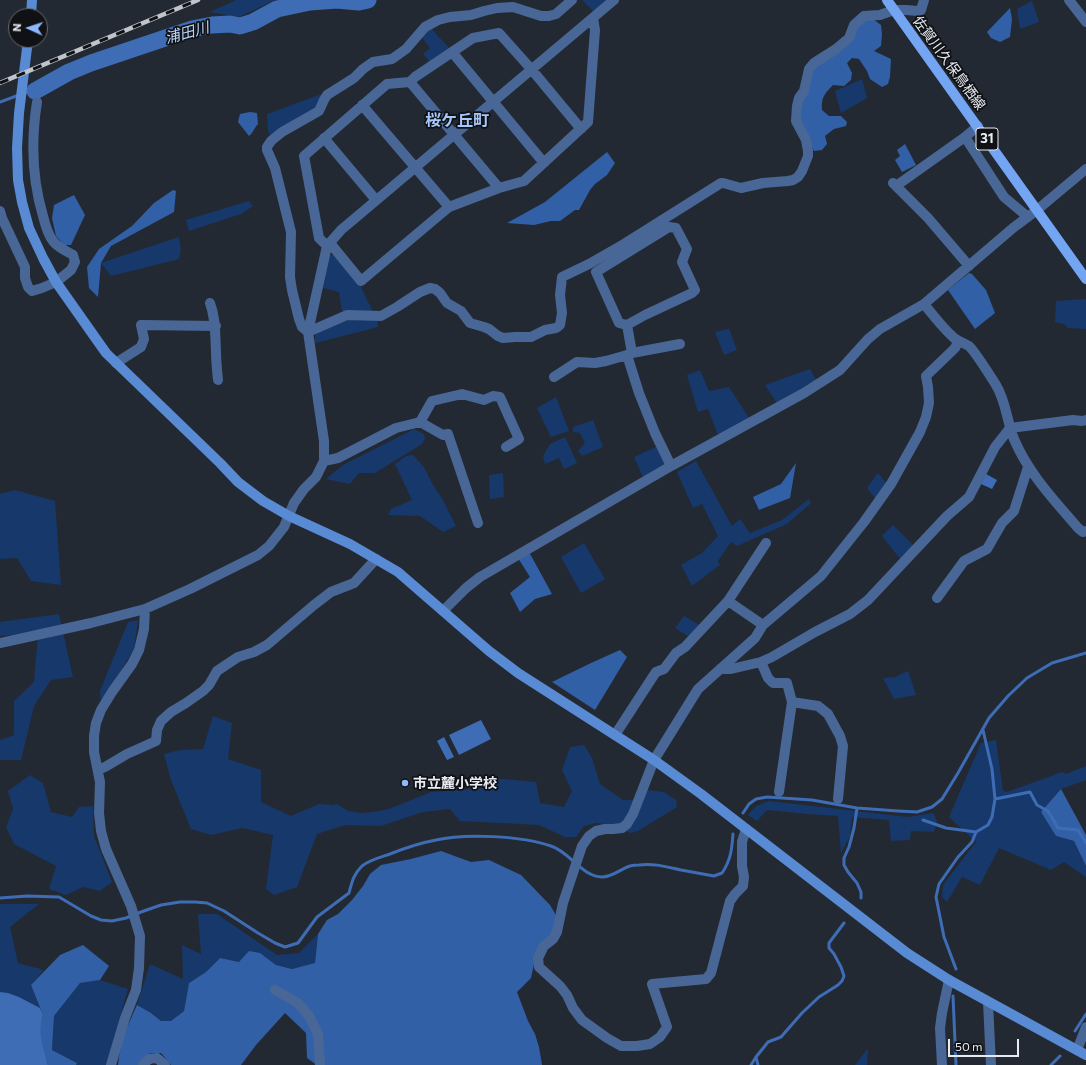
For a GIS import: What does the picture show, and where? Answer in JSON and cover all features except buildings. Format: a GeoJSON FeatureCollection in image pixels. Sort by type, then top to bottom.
{"type":"FeatureCollection","features":[{"type":"Feature","properties":{"kind":"main road","name":"佐賀川久保鳥栖線"},"geometry":{"type":"LineString","coordinates":[[887,0],[1086,279]]}},
{"type":"Feature","properties":{"kind":"street"},"geometry":{"type":"LineString","coordinates":[[308,332],[302,327],[292,290],[290,277],[291,232],[275,168],[267,150],[267,146],[282,132],[319,111],[327,95],[354,78],[373,62],[392,59],[406,49],[425,27],[438,20],[471,15],[496,8],[513,7],[541,16],[549,16],[556,14],[572,0]]}},
{"type":"Feature","properties":{"kind":"street"},"geometry":{"type":"LineString","coordinates":[[0,643],[91,623],[145,609],[190,589],[258,555],[269,546],[284,526],[297,498],[316,477],[324,461],[324,441],[308,332],[328,244],[341,230],[376,200],[614,0]]}},
{"type":"Feature","properties":{"kind":"street"},"geometry":{"type":"LineString","coordinates":[[308,332],[347,314],[381,316],[420,292],[430,288],[435,289],[447,303],[461,311],[470,323],[489,329],[503,338],[515,336],[528,338],[545,330],[556,328],[560,325],[562,319],[560,294],[562,277],[589,264],[624,244],[721,183],[741,188],[764,183],[788,181],[798,177],[802,171],[808,151],[806,140],[796,121],[797,106],[799,98],[804,90],[809,69],[814,63],[836,49],[849,38],[854,25],[864,16],[880,15],[894,10],[918,11],[921,10],[924,0]]}},
{"type":"Feature","properties":{"kind":"street"},"geometry":{"type":"LineString","coordinates":[[1069,0],[1086,22]]}},
{"type":"Feature","properties":{"kind":"street"},"geometry":{"type":"LineString","coordinates":[[581,128],[499,33],[473,38],[415,77],[410,82],[387,84],[304,156],[319,238],[328,244],[361,280],[449,207],[499,188],[524,181],[588,122],[595,30],[593,18]]}},
{"type":"Feature","properties":{"kind":"street"},"geometry":{"type":"LineString","coordinates":[[27,48],[17,148],[18,180],[29,228],[43,258],[56,282],[106,353],[238,482],[263,501],[289,516],[350,544],[398,572],[489,651],[518,673],[654,760],[701,794],[907,953],[949,980],[1082,1053],[1086,1027]]}},
{"type":"Feature","properties":{"kind":"street"},"geometry":{"type":"LineString","coordinates":[[452,52],[544,163]]}},
{"type":"Feature","properties":{"kind":"street"},"geometry":{"type":"LineString","coordinates":[[410,82],[499,188]]}},
{"type":"Feature","properties":{"kind":"street"},"geometry":{"type":"LineString","coordinates":[[0,211],[25,267],[24,278],[28,287],[32,291],[56,282],[71,270],[75,262],[73,255],[58,246],[52,240],[38,201],[33,156],[37,102]]}},
{"type":"Feature","properties":{"kind":"street"},"geometry":{"type":"LineString","coordinates":[[362,105],[449,207]]}},
{"type":"Feature","properties":{"kind":"street"},"geometry":{"type":"LineString","coordinates":[[969,266],[928,218],[894,185],[965,137],[978,126]]}},
{"type":"Feature","properties":{"kind":"street"},"geometry":{"type":"LineString","coordinates":[[965,137],[1004,197],[1028,217]]}},
{"type":"Feature","properties":{"kind":"street"},"geometry":{"type":"LineString","coordinates":[[324,138],[376,200]]}},
{"type":"Feature","properties":{"kind":"street"},"geometry":{"type":"LineString","coordinates":[[443,611],[466,588],[480,577],[671,466],[810,389],[840,370],[868,339],[880,329],[924,304],[1013,228],[1038,210],[1086,169]]}},
{"type":"Feature","properties":{"kind":"street"},"geometry":{"type":"LineString","coordinates":[[669,227],[676,228],[687,249],[682,262],[695,290],[692,293],[627,325],[619,323],[596,272],[669,227]]}},
{"type":"Feature","properties":{"kind":"street"},"geometry":{"type":"LineString","coordinates":[[210,303],[216,326],[218,380]]}},
{"type":"Feature","properties":{"kind":"street"},"geometry":{"type":"LineString","coordinates":[[924,304],[951,336],[958,342],[969,346],[996,386],[1002,398],[1014,440],[1028,467],[1078,528],[1083,532],[1086,531]]}},
{"type":"Feature","properties":{"kind":"street"},"geometry":{"type":"LineString","coordinates":[[627,325],[630,354],[639,393],[655,433],[671,466]]}},
{"type":"Feature","properties":{"kind":"street"},"geometry":{"type":"LineString","coordinates":[[116,363],[141,347],[144,339],[142,326],[216,326]]}},
{"type":"Feature","properties":{"kind":"street"},"geometry":{"type":"LineString","coordinates":[[746,829],[742,842],[742,866],[744,877],[743,886],[730,902],[710,973],[706,979],[652,984],[667,1028],[660,1037],[650,1044],[621,1046],[606,1038],[582,1020],[560,986],[539,967],[538,958],[544,946],[553,939],[557,932],[563,902],[582,846],[588,836],[596,832],[604,829],[622,828],[627,824],[633,814],[654,760],[698,689],[755,638],[763,625],[821,576],[864,522],[887,489],[920,432],[926,417],[929,403],[926,376],[955,348],[958,342]]}},
{"type":"Feature","properties":{"kind":"street"},"geometry":{"type":"LineString","coordinates":[[554,377],[577,362],[596,363],[630,354],[680,344]]}},
{"type":"Feature","properties":{"kind":"street"},"geometry":{"type":"LineString","coordinates":[[420,422],[432,401],[462,394],[484,400],[493,396],[500,397],[519,439],[506,447]]}},
{"type":"Feature","properties":{"kind":"street"},"geometry":{"type":"LineString","coordinates":[[720,669],[731,669],[761,662],[772,657],[850,614],[868,600],[947,516],[969,497],[995,446],[1010,428],[1073,420],[1086,420]]}},
{"type":"Feature","properties":{"kind":"street"},"geometry":{"type":"LineString","coordinates":[[324,461],[338,458],[396,428],[420,422],[443,436],[448,434],[478,523]]}},
{"type":"Feature","properties":{"kind":"street"},"geometry":{"type":"LineString","coordinates":[[937,598],[964,561],[987,549],[1002,523],[1014,511],[1028,467]]}},
{"type":"Feature","properties":{"kind":"street"},"geometry":{"type":"LineString","coordinates":[[615,735],[656,672],[664,669],[676,653],[685,647],[728,602],[766,543]]}},
{"type":"Feature","properties":{"kind":"street"},"geometry":{"type":"LineString","coordinates":[[98,770],[127,754],[156,741],[157,730],[161,721],[209,685],[217,671],[238,657],[254,652],[267,645],[331,592],[354,583],[376,559]]}},
{"type":"Feature","properties":{"kind":"street"},"geometry":{"type":"LineString","coordinates":[[728,602],[763,625]]}},
{"type":"Feature","properties":{"kind":"street"},"geometry":{"type":"LineString","coordinates":[[111,1065],[125,1018],[136,990],[139,968],[140,936],[137,922],[106,849],[101,831],[98,813],[100,782],[94,752],[94,736],[96,723],[101,710],[132,664],[139,650],[144,629],[145,609]]}},
{"type":"Feature","properties":{"kind":"street"},"geometry":{"type":"LineString","coordinates":[[761,662],[768,678],[773,683],[787,683],[792,702],[779,792]]}},
{"type":"Feature","properties":{"kind":"street"},"geometry":{"type":"LineString","coordinates":[[792,702],[818,706],[828,714],[840,736],[843,746],[838,799]]}},
{"type":"Feature","properties":{"kind":"street"},"geometry":{"type":"LineString","coordinates":[[942,1065],[940,1028],[949,980]]}},
{"type":"Feature","properties":{"kind":"street"},"geometry":{"type":"LineString","coordinates":[[275,990],[298,1003],[309,1016],[318,1034],[320,1065]]}},
{"type":"Feature","properties":{"kind":"street"},"geometry":{"type":"LineString","coordinates":[[988,1002],[991,1065]]}},
{"type":"Feature","properties":{"kind":"street"},"geometry":{"type":"LineString","coordinates":[[143,1065],[151,1058],[157,1058],[165,1065]]}},
{"type":"Feature","properties":{"kind":"shaded area"},"geometry":{"type":"Polygon","coordinates":[[[236,0],[275,0],[239,17],[210,12],[236,0]]]}},
{"type":"Feature","properties":{"kind":"shaded area"},"geometry":{"type":"Polygon","coordinates":[[[582,0],[606,0],[594,12],[582,0]]]}},
{"type":"Feature","properties":{"kind":"shaded area"},"geometry":{"type":"Polygon","coordinates":[[[1032,1],[1039,22],[1020,29],[1017,9],[1032,1]]]}},
{"type":"Feature","properties":{"kind":"shaded area"},"geometry":{"type":"Polygon","coordinates":[[[1010,8],[1012,19],[1010,37],[1000,42],[991,38],[987,32],[1010,8]]]}},
{"type":"Feature","properties":{"kind":"shaded area"},"geometry":{"type":"Polygon","coordinates":[[[865,19],[873,19],[881,25],[881,46],[874,51],[891,59],[888,84],[882,87],[870,79],[867,71],[859,59],[852,58],[847,63],[852,73],[851,80],[844,86],[833,85],[825,94],[822,102],[822,110],[829,116],[841,116],[847,122],[846,126],[834,129],[825,136],[827,144],[822,150],[814,151],[801,125],[800,116],[803,99],[811,77],[816,65],[865,19]]]}},
{"type":"Feature","properties":{"kind":"shaded area"},"geometry":{"type":"Polygon","coordinates":[[[430,27],[450,49],[430,62],[423,54],[430,48],[420,35],[430,27]]]}},
{"type":"Feature","properties":{"kind":"shaded area"},"geometry":{"type":"Polygon","coordinates":[[[862,79],[867,98],[841,113],[835,91],[862,79]]]}},
{"type":"Feature","properties":{"kind":"shaded area"},"geometry":{"type":"Polygon","coordinates":[[[325,93],[315,110],[271,137],[268,131],[267,114],[325,93]]]}},
{"type":"Feature","properties":{"kind":"shaded area"},"geometry":{"type":"Polygon","coordinates":[[[250,112],[257,113],[258,124],[249,136],[238,122],[240,114],[250,112]]]}},
{"type":"Feature","properties":{"kind":"shaded area"},"geometry":{"type":"Polygon","coordinates":[[[905,144],[916,165],[902,172],[895,160],[900,156],[897,150],[905,144]]]}},
{"type":"Feature","properties":{"kind":"shaded area"},"geometry":{"type":"Polygon","coordinates":[[[607,152],[615,163],[607,175],[590,190],[579,210],[575,210],[560,221],[551,221],[534,225],[507,223],[545,202],[607,152]]]}},
{"type":"Feature","properties":{"kind":"shaded area"},"geometry":{"type":"Polygon","coordinates":[[[173,190],[176,191],[174,212],[111,246],[101,263],[98,297],[89,288],[87,267],[99,249],[132,226],[154,203],[173,190]]]}},
{"type":"Feature","properties":{"kind":"shaded area"},"geometry":{"type":"Polygon","coordinates":[[[74,195],[85,215],[71,245],[64,245],[56,236],[52,218],[54,205],[74,195]]]}},
{"type":"Feature","properties":{"kind":"shaded area"},"geometry":{"type":"Polygon","coordinates":[[[249,201],[253,206],[241,214],[189,231],[186,220],[249,201]]]}},
{"type":"Feature","properties":{"kind":"shaded area"},"geometry":{"type":"Polygon","coordinates":[[[179,237],[181,250],[179,259],[111,276],[101,263],[179,237]]]}},
{"type":"Feature","properties":{"kind":"shaded area"},"geometry":{"type":"Polygon","coordinates":[[[329,255],[336,255],[361,287],[373,312],[342,311],[339,292],[323,288],[329,255]]]}},
{"type":"Feature","properties":{"kind":"shaded area"},"geometry":{"type":"Polygon","coordinates":[[[969,273],[972,274],[986,290],[995,313],[975,329],[948,290],[969,273]]]}},
{"type":"Feature","properties":{"kind":"shaded area"},"geometry":{"type":"Polygon","coordinates":[[[1085,299],[1086,329],[1068,328],[1064,324],[1055,322],[1056,301],[1085,299]]]}},
{"type":"Feature","properties":{"kind":"shaded area"},"geometry":{"type":"Polygon","coordinates":[[[350,316],[377,318],[378,327],[315,343],[315,333],[350,316]]]}},
{"type":"Feature","properties":{"kind":"shaded area"},"geometry":{"type":"Polygon","coordinates":[[[729,329],[737,350],[724,355],[715,332],[729,329]]]}},
{"type":"Feature","properties":{"kind":"shaded area"},"geometry":{"type":"Polygon","coordinates":[[[810,369],[816,380],[777,403],[765,385],[810,369]]]}},
{"type":"Feature","properties":{"kind":"shaded area"},"geometry":{"type":"Polygon","coordinates":[[[700,370],[709,391],[729,387],[749,418],[718,435],[708,409],[698,412],[687,375],[700,370]]]}},
{"type":"Feature","properties":{"kind":"shaded area"},"geometry":{"type":"Polygon","coordinates":[[[556,397],[569,431],[551,437],[537,408],[556,397]]]}},
{"type":"Feature","properties":{"kind":"shaded area"},"geometry":{"type":"Polygon","coordinates":[[[593,420],[603,447],[582,456],[578,451],[585,443],[580,433],[573,432],[573,427],[593,420]]]}},
{"type":"Feature","properties":{"kind":"shaded area"},"geometry":{"type":"Polygon","coordinates":[[[414,429],[424,434],[425,438],[422,444],[375,473],[359,473],[350,484],[326,479],[343,465],[414,429]]]}},
{"type":"Feature","properties":{"kind":"shaded area"},"geometry":{"type":"Polygon","coordinates":[[[565,437],[577,463],[564,469],[559,458],[545,464],[543,456],[550,444],[565,437]]]}},
{"type":"Feature","properties":{"kind":"shaded area"},"geometry":{"type":"Polygon","coordinates":[[[658,446],[665,464],[643,477],[634,457],[658,446]]]}},
{"type":"Feature","properties":{"kind":"shaded area"},"geometry":{"type":"Polygon","coordinates":[[[413,455],[424,467],[456,526],[443,532],[420,516],[388,515],[391,509],[412,500],[395,464],[406,456],[413,455]]]}},
{"type":"Feature","properties":{"kind":"shaded area"},"geometry":{"type":"Polygon","coordinates":[[[696,461],[732,526],[740,519],[750,533],[782,520],[809,499],[811,503],[787,524],[737,546],[731,542],[718,561],[720,565],[692,586],[681,565],[702,553],[718,536],[702,504],[693,508],[677,472],[696,461]]]}},
{"type":"Feature","properties":{"kind":"shaded area"},"geometry":{"type":"Polygon","coordinates":[[[796,463],[790,498],[759,510],[753,497],[781,484],[796,463]]]}},
{"type":"Feature","properties":{"kind":"shaded area"},"geometry":{"type":"Polygon","coordinates":[[[503,473],[504,497],[490,499],[489,475],[503,473]]]}},
{"type":"Feature","properties":{"kind":"shaded area"},"geometry":{"type":"Polygon","coordinates":[[[878,473],[887,484],[876,499],[867,488],[878,473]]]}},
{"type":"Feature","properties":{"kind":"shaded area"},"geometry":{"type":"Polygon","coordinates":[[[986,474],[997,480],[992,489],[981,484],[986,474]]]}},
{"type":"Feature","properties":{"kind":"shaded area"},"geometry":{"type":"Polygon","coordinates":[[[15,490],[55,501],[61,585],[31,581],[17,558],[0,559],[0,494],[15,490]]]}},
{"type":"Feature","properties":{"kind":"shaded area"},"geometry":{"type":"Polygon","coordinates":[[[893,525],[915,547],[901,560],[882,536],[893,525]]]}},
{"type":"Feature","properties":{"kind":"shaded area"},"geometry":{"type":"Polygon","coordinates":[[[584,543],[605,579],[581,593],[561,557],[584,543]]]}},
{"type":"Feature","properties":{"kind":"shaded area"},"geometry":{"type":"Polygon","coordinates":[[[529,552],[552,594],[535,599],[520,612],[510,593],[530,577],[518,558],[529,552]]]}},
{"type":"Feature","properties":{"kind":"shaded area"},"geometry":{"type":"Polygon","coordinates":[[[59,614],[73,677],[51,680],[34,706],[21,760],[0,760],[0,740],[14,735],[14,701],[34,682],[38,633],[0,636],[0,622],[59,614]]]}},
{"type":"Feature","properties":{"kind":"shaded area"},"geometry":{"type":"Polygon","coordinates":[[[684,616],[701,626],[689,637],[675,628],[684,616]]]}},
{"type":"Feature","properties":{"kind":"shaded area"},"geometry":{"type":"Polygon","coordinates":[[[138,620],[134,649],[101,703],[100,691],[128,622],[138,620]]]}},
{"type":"Feature","properties":{"kind":"shaded area"},"geometry":{"type":"Polygon","coordinates":[[[620,650],[627,657],[595,710],[552,682],[591,663],[620,650]]]}},
{"type":"Feature","properties":{"kind":"shaded area"},"geometry":{"type":"Polygon","coordinates":[[[908,671],[916,695],[894,699],[883,678],[895,677],[908,671]]]}},
{"type":"Feature","properties":{"kind":"shaded area"},"geometry":{"type":"Polygon","coordinates":[[[213,716],[232,723],[228,759],[261,770],[261,802],[291,816],[319,804],[337,804],[348,811],[361,813],[389,809],[431,792],[485,788],[491,778],[536,782],[540,803],[564,807],[572,791],[562,770],[570,747],[584,745],[592,758],[600,784],[623,800],[639,800],[647,790],[664,792],[676,800],[677,807],[638,831],[630,833],[614,825],[596,823],[584,826],[576,837],[565,837],[539,825],[460,821],[450,809],[423,812],[381,826],[345,825],[317,834],[297,887],[274,895],[266,889],[273,835],[242,828],[211,835],[191,829],[171,780],[164,754],[180,750],[203,749],[213,716]]]}},
{"type":"Feature","properties":{"kind":"shaded area"},"geometry":{"type":"Polygon","coordinates":[[[481,720],[491,739],[459,755],[449,735],[481,720]]]}},
{"type":"Feature","properties":{"kind":"shaded area"},"geometry":{"type":"Polygon","coordinates":[[[444,737],[454,757],[447,760],[437,741],[444,737]]]}},
{"type":"Feature","properties":{"kind":"shaded area"},"geometry":{"type":"Polygon","coordinates":[[[996,740],[1003,791],[1007,792],[1062,772],[1066,774],[1086,766],[1086,780],[1061,789],[1041,812],[1056,836],[1074,841],[1086,866],[1086,877],[1064,862],[1051,870],[999,848],[980,885],[962,877],[947,902],[942,897],[943,885],[976,842],[949,817],[981,743],[996,740]]]}},
{"type":"Feature","properties":{"kind":"shaded area"},"geometry":{"type":"Polygon","coordinates":[[[30,775],[43,783],[51,812],[72,817],[79,807],[93,806],[94,836],[112,882],[100,891],[83,887],[66,895],[49,889],[56,866],[14,844],[6,827],[13,809],[8,791],[30,775]]]}},
{"type":"Feature","properties":{"kind":"shaded area"},"geometry":{"type":"Polygon","coordinates":[[[1061,789],[1086,835],[1086,866],[1074,841],[1056,836],[1041,812],[1061,789]]]}},
{"type":"Feature","properties":{"kind":"shaded area"},"geometry":{"type":"Polygon","coordinates":[[[769,801],[908,817],[933,813],[937,821],[934,832],[911,831],[910,840],[891,841],[889,820],[852,817],[850,836],[841,853],[838,816],[767,810],[757,821],[748,815],[756,806],[769,801]]]}},
{"type":"Feature","properties":{"kind":"shaded area"},"geometry":{"type":"Polygon","coordinates":[[[441,851],[471,862],[489,860],[521,875],[550,905],[557,917],[552,934],[534,964],[531,978],[517,992],[528,1021],[535,1034],[542,1065],[317,1065],[307,1058],[306,1033],[285,1013],[256,1045],[241,1065],[171,1065],[161,1053],[150,1053],[140,1065],[118,1065],[125,1034],[137,1005],[161,1021],[171,1021],[184,1011],[189,983],[206,972],[220,958],[239,962],[249,951],[260,953],[276,965],[292,969],[315,963],[318,934],[327,920],[338,914],[352,900],[370,874],[381,865],[441,851]]]}},
{"type":"Feature","properties":{"kind":"shaded area"},"geometry":{"type":"Polygon","coordinates":[[[0,904],[39,904],[10,927],[18,963],[44,970],[31,985],[40,1008],[16,996],[0,992],[0,904]]]}},
{"type":"Feature","properties":{"kind":"shaded area"},"geometry":{"type":"Polygon","coordinates":[[[198,914],[217,914],[277,955],[299,953],[318,934],[315,963],[293,969],[276,965],[260,953],[239,962],[220,958],[206,972],[189,983],[184,1011],[171,1021],[161,1021],[137,1005],[150,964],[183,979],[182,945],[201,954],[198,914]]]}},
{"type":"Feature","properties":{"kind":"shaded area"},"geometry":{"type":"Polygon","coordinates":[[[83,945],[109,966],[100,980],[80,983],[54,1016],[52,1050],[77,1063],[76,1065],[48,1065],[40,1039],[40,1025],[43,1015],[31,985],[60,955],[83,945]]]}},
{"type":"Feature","properties":{"kind":"shaded area"},"geometry":{"type":"Polygon","coordinates":[[[100,980],[128,989],[106,1065],[76,1065],[77,1063],[52,1050],[54,1016],[80,983],[100,980]]]}},
{"type":"Feature","properties":{"kind":"shaded area"},"geometry":{"type":"Polygon","coordinates":[[[0,992],[19,997],[40,1008],[43,1015],[41,1022],[41,1040],[48,1065],[0,1065],[0,992]]]}},
{"type":"Feature","properties":{"kind":"shaded area"},"geometry":{"type":"Polygon","coordinates":[[[868,1048],[867,1065],[855,1065],[868,1048]]]}},
{"type":"Feature","properties":{"kind":"waterway","name":"浦田川"},"geometry":{"type":"LineString","coordinates":[[35,91],[69,72],[91,63],[192,29],[212,25],[230,24],[240,26],[253,22],[277,9],[310,2],[337,0],[359,2],[368,0]]}},
{"type":"Feature","properties":{"kind":"waterway"},"geometry":{"type":"LineString","coordinates":[[24,93],[35,91]]}},
{"type":"Feature","properties":{"kind":"waterway"},"geometry":{"type":"LineString","coordinates":[[0,102],[19,95]]}},
{"type":"Feature","properties":{"kind":"waterway"},"geometry":{"type":"LineString","coordinates":[[743,813],[749,804],[756,799],[767,797],[812,800],[857,808],[898,811],[917,812],[932,807],[942,799],[989,718],[1008,696],[1027,678],[1052,663],[1086,653]]}},
{"type":"Feature","properties":{"kind":"waterway"},"geometry":{"type":"LineString","coordinates":[[956,969],[944,937],[936,897],[939,884],[958,857],[972,842],[976,832],[988,825],[992,817],[995,799],[992,769],[983,730]]}},
{"type":"Feature","properties":{"kind":"waterway"},"geometry":{"type":"LineString","coordinates":[[995,799],[1030,792],[1037,805],[1048,811],[1058,828],[1078,830],[1086,843]]}},
{"type":"Feature","properties":{"kind":"waterway"},"geometry":{"type":"LineString","coordinates":[[857,808],[854,828],[849,847],[844,858],[844,865],[857,883],[861,892],[861,898]]}},
{"type":"Feature","properties":{"kind":"waterway"},"geometry":{"type":"LineString","coordinates":[[923,820],[946,828],[976,832]]}},
{"type":"Feature","properties":{"kind":"waterway"},"geometry":{"type":"LineString","coordinates":[[0,898],[27,896],[59,897],[91,916],[101,920],[112,921],[126,918],[161,905],[180,902],[207,903],[224,911],[275,943],[285,947],[298,943],[317,917],[349,893],[352,882],[362,866],[375,859],[424,843],[448,838],[477,836],[510,838],[539,843],[558,849],[588,873],[595,876],[606,877],[626,867],[636,865],[660,866],[714,876],[722,873],[729,859],[733,834]]}},
{"type":"Feature","properties":{"kind":"waterway"},"geometry":{"type":"LineString","coordinates":[[751,1065],[768,1042],[781,1037],[802,1013],[819,997],[842,981],[844,976],[841,967],[829,948],[829,943],[844,923]]}},
{"type":"Feature","properties":{"kind":"waterway"},"geometry":{"type":"LineString","coordinates":[[953,996],[956,1065]]}},
{"type":"Feature","properties":{"kind":"waterway"},"geometry":{"type":"LineString","coordinates":[[1075,1031],[1086,1014]]}},
{"type":"Feature","properties":{"kind":"waterway"},"geometry":{"type":"LineString","coordinates":[[1051,1065],[1060,1056]]}},
{"type":"Feature","properties":{"kind":"waterway"},"geometry":{"type":"LineString","coordinates":[[756,1057],[758,1065]]}},
{"type":"Feature","properties":{"kind":"railway"},"geometry":{"type":"LineString","coordinates":[[0,83],[198,0]]}},
{"type":"Feature","properties":{"kind":"place","name":"市立麓小学校"},"geometry":{"type":"Point","coordinates":[405,783]}},
{"type":"Feature","properties":{"kind":"district","name":"桜ケ丘町"},"geometry":{"type":"Point","coordinates":[457,121]}}]}
